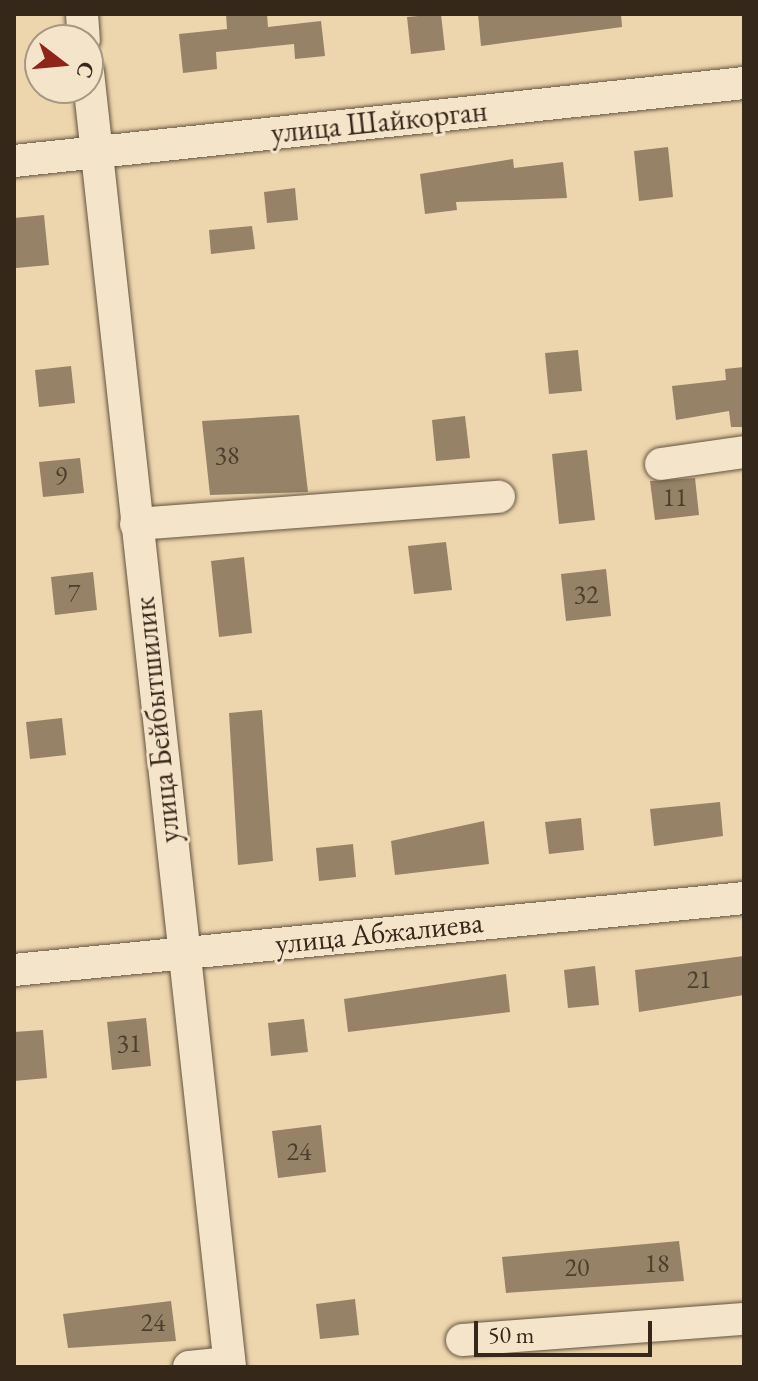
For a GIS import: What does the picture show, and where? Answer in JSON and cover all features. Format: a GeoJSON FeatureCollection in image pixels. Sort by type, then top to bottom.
{"type":"FeatureCollection","features":[{"type":"Feature","properties":{"kind":"street","name":"улица Шайкорган"},"geometry":{"type":"LineString","coordinates":[[14,161],[744,83]]}},
{"type":"Feature","properties":{"kind":"street","name":"улица Бейбытшилик"},"geometry":{"type":"LineString","coordinates":[[92,104],[182,953],[230,1365]]}},
{"type":"Feature","properties":{"kind":"street"},"geometry":{"type":"LineString","coordinates":[[661,464],[744,452]]}},
{"type":"Feature","properties":{"kind":"street"},"geometry":{"type":"LineString","coordinates":[[136,524],[499,497]]}},
{"type":"Feature","properties":{"kind":"street","name":"улица Абжалиева"},"geometry":{"type":"LineString","coordinates":[[14,970],[744,898]]}},
{"type":"Feature","properties":{"kind":"street"},"geometry":{"type":"LineString","coordinates":[[462,1340],[744,1319]]}},
{"type":"Feature","properties":{"kind":"street"},"geometry":{"type":"LineString","coordinates":[[189,1367],[230,1365]]}},
{"type":"Feature","properties":{"kind":"building"},"geometry":{"type":"Polygon","coordinates":[[[226,14],[267,14],[268,27],[321,21],[325,56],[295,59],[294,44],[216,52],[217,69],[183,73],[179,34],[227,29],[226,14]]]}},
{"type":"Feature","properties":{"kind":"building"},"geometry":{"type":"Polygon","coordinates":[[[441,14],[445,50],[411,54],[407,17],[441,14]]]}},
{"type":"Feature","properties":{"kind":"building"},"geometry":{"type":"Polygon","coordinates":[[[478,14],[621,14],[622,27],[481,46],[478,14]]]}},
{"type":"Feature","properties":{"kind":"building"},"geometry":{"type":"Polygon","coordinates":[[[668,147],[673,197],[639,201],[634,151],[668,147]]]}},
{"type":"Feature","properties":{"kind":"building"},"geometry":{"type":"Polygon","coordinates":[[[513,159],[514,168],[563,162],[567,198],[456,202],[457,210],[425,214],[420,174],[513,159]]]}},
{"type":"Feature","properties":{"kind":"building"},"geometry":{"type":"Polygon","coordinates":[[[295,188],[298,220],[267,223],[264,192],[295,188]]]}},
{"type":"Feature","properties":{"kind":"building"},"geometry":{"type":"Polygon","coordinates":[[[44,215],[49,265],[16,268],[14,218],[44,215]]]}},
{"type":"Feature","properties":{"kind":"building"},"geometry":{"type":"Polygon","coordinates":[[[252,226],[255,249],[211,254],[209,230],[252,226]]]}},
{"type":"Feature","properties":{"kind":"building"},"geometry":{"type":"Polygon","coordinates":[[[578,350],[582,391],[549,394],[545,353],[578,350]]]}},
{"type":"Feature","properties":{"kind":"building"},"geometry":{"type":"Polygon","coordinates":[[[71,366],[75,403],[39,407],[35,370],[71,366]]]}},
{"type":"Feature","properties":{"kind":"building"},"geometry":{"type":"Polygon","coordinates":[[[744,367],[744,427],[731,427],[729,411],[676,420],[672,386],[726,380],[725,369],[744,367]]]}},
{"type":"Feature","properties":{"kind":"building"},"geometry":{"type":"Polygon","coordinates":[[[299,415],[308,492],[210,495],[202,421],[299,415]]]}},
{"type":"Feature","properties":{"kind":"building"},"geometry":{"type":"Polygon","coordinates":[[[465,416],[470,458],[436,461],[432,420],[465,416]]]}},
{"type":"Feature","properties":{"kind":"building"},"geometry":{"type":"Polygon","coordinates":[[[587,450],[595,520],[559,524],[552,454],[587,450]]]}},
{"type":"Feature","properties":{"kind":"building"},"geometry":{"type":"Polygon","coordinates":[[[80,458],[84,493],[43,497],[39,462],[80,458]]]}},
{"type":"Feature","properties":{"kind":"building"},"geometry":{"type":"Polygon","coordinates":[[[695,478],[699,515],[655,520],[650,481],[695,478]]]}},
{"type":"Feature","properties":{"kind":"building"},"geometry":{"type":"Polygon","coordinates":[[[446,542],[452,590],[414,594],[408,546],[446,542]]]}},
{"type":"Feature","properties":{"kind":"building"},"geometry":{"type":"Polygon","coordinates":[[[244,557],[252,633],[219,637],[211,561],[244,557]]]}},
{"type":"Feature","properties":{"kind":"building"},"geometry":{"type":"Polygon","coordinates":[[[606,569],[611,616],[566,621],[561,574],[606,569]]]}},
{"type":"Feature","properties":{"kind":"building"},"geometry":{"type":"Polygon","coordinates":[[[93,572],[97,610],[55,615],[51,577],[93,572]]]}},
{"type":"Feature","properties":{"kind":"building"},"geometry":{"type":"Polygon","coordinates":[[[262,710],[273,861],[238,865],[229,713],[262,710]]]}},
{"type":"Feature","properties":{"kind":"building"},"geometry":{"type":"Polygon","coordinates":[[[62,718],[66,755],[30,759],[26,722],[62,718]]]}},
{"type":"Feature","properties":{"kind":"building"},"geometry":{"type":"Polygon","coordinates":[[[720,802],[723,836],[654,846],[650,809],[720,802]]]}},
{"type":"Feature","properties":{"kind":"building"},"geometry":{"type":"Polygon","coordinates":[[[581,818],[584,850],[549,854],[545,822],[581,818]]]}},
{"type":"Feature","properties":{"kind":"building"},"geometry":{"type":"Polygon","coordinates":[[[484,821],[489,864],[395,875],[391,841],[484,821]]]}},
{"type":"Feature","properties":{"kind":"building"},"geometry":{"type":"Polygon","coordinates":[[[353,844],[356,877],[319,881],[316,848],[353,844]]]}},
{"type":"Feature","properties":{"kind":"building"},"geometry":{"type":"Polygon","coordinates":[[[744,956],[744,995],[639,1012],[635,970],[744,956]]]}},
{"type":"Feature","properties":{"kind":"building"},"geometry":{"type":"Polygon","coordinates":[[[595,966],[599,1005],[568,1008],[564,970],[595,966]]]}},
{"type":"Feature","properties":{"kind":"building"},"geometry":{"type":"Polygon","coordinates":[[[506,974],[510,1012],[348,1032],[344,999],[506,974]]]}},
{"type":"Feature","properties":{"kind":"building"},"geometry":{"type":"Polygon","coordinates":[[[146,1018],[151,1066],[112,1070],[107,1022],[146,1018]]]}},
{"type":"Feature","properties":{"kind":"building"},"geometry":{"type":"Polygon","coordinates":[[[304,1019],[308,1052],[271,1056],[268,1023],[304,1019]]]}},
{"type":"Feature","properties":{"kind":"building"},"geometry":{"type":"Polygon","coordinates":[[[43,1030],[47,1078],[14,1081],[14,1032],[43,1030]]]}},
{"type":"Feature","properties":{"kind":"building"},"geometry":{"type":"Polygon","coordinates":[[[321,1125],[326,1172],[278,1178],[272,1131],[321,1125]]]}},
{"type":"Feature","properties":{"kind":"building"},"geometry":{"type":"Polygon","coordinates":[[[679,1241],[684,1281],[506,1293],[502,1257],[679,1241]]]}},
{"type":"Feature","properties":{"kind":"building"},"geometry":{"type":"Polygon","coordinates":[[[355,1299],[359,1335],[320,1339],[316,1304],[355,1299]]]}},
{"type":"Feature","properties":{"kind":"building"},"geometry":{"type":"Polygon","coordinates":[[[171,1301],[176,1341],[68,1348],[63,1314],[171,1301]]]}}]}
